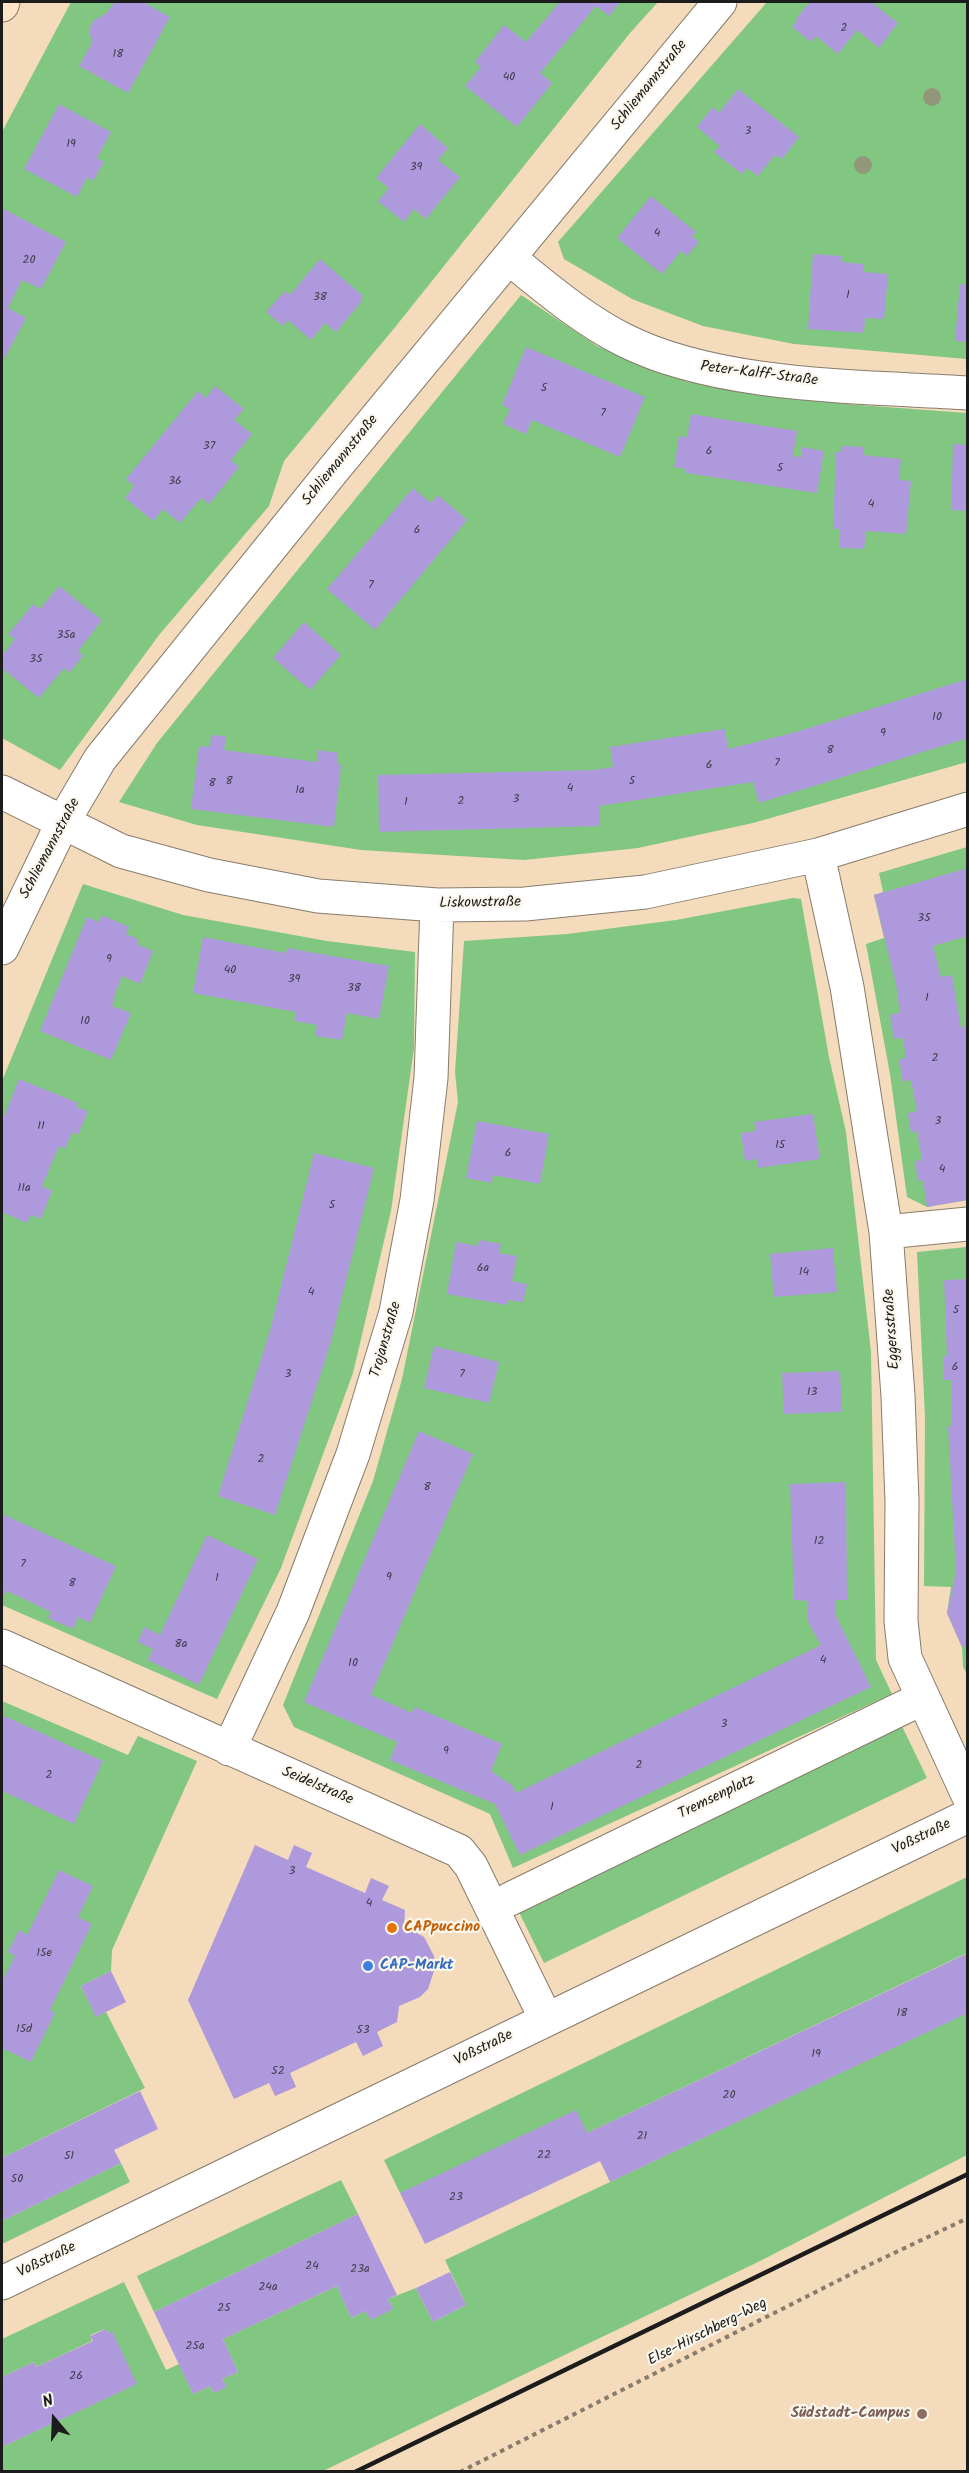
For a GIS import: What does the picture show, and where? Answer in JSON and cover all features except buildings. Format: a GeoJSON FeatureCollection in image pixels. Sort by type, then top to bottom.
{"type":"FeatureCollection","features":[{"type":"Feature","properties":{"kind":"street","name":"Schliemannstraße"},"geometry":{"type":"LineString","coordinates":[[2,948],[63,822],[100,759],[326,478],[720,2]]}},
{"type":"Feature","properties":{"kind":"street","name":"Peter-Kalff-Straße"},"geometry":{"type":"LineString","coordinates":[[509,258],[567,304],[624,340],[692,366],[784,380],[968,393]]}},
{"type":"Feature","properties":{"kind":"street","name":"Liskowstraße"},"geometry":{"type":"LineString","coordinates":[[2,792],[121,851],[209,874],[318,896],[437,905],[525,904],[645,892],[818,855],[968,809]]}},
{"type":"Feature","properties":{"kind":"street","name":"Eggersstraße"},"geometry":{"type":"LineString","coordinates":[[818,855],[847,987],[885,1232],[902,1478],[901,1621],[905,1658],[968,1795]]}},
{"type":"Feature","properties":{"kind":"street","name":"Trojanstraße"},"geometry":{"type":"LineString","coordinates":[[230,1749],[292,1612],[353,1454],[396,1312],[417,1200],[430,1078],[437,905]]}},
{"type":"Feature","properties":{"kind":"street"},"geometry":{"type":"LineString","coordinates":[[885,1232],[968,1224]]}},
{"type":"Feature","properties":{"kind":"street","name":"Seidelstraße"},"geometry":{"type":"LineString","coordinates":[[2,1646],[459,1851],[471,1866],[546,2019]]}},
{"type":"Feature","properties":{"kind":"street","name":"Tremsenplatz"},"geometry":{"type":"LineString","coordinates":[[510,1899],[923,1698]]}},
{"type":"Feature","properties":{"kind":"street","name":"Voßstraße"},"geometry":{"type":"LineString","coordinates":[[2,2283],[968,1816]]}},
{"type":"Feature","properties":{"kind":"path","name":"Else-Hirschberg-Weg"},"geometry":{"type":"LineString","coordinates":[[460,2472],[871,2264],[968,2218]]}},
{"type":"Feature","properties":{"kind":"green space"},"geometry":{"type":"Polygon","coordinates":[[[71,2],[658,2],[630,33],[396,326],[284,461],[269,506],[159,635],[60,770],[2,738],[2,132],[71,2]]]}},
{"type":"Feature","properties":{"kind":"green space"},"geometry":{"type":"Polygon","coordinates":[[[767,2],[967,2],[967,359],[794,344],[703,326],[632,299],[564,259],[558,242],[767,2]]]}},
{"type":"Feature","properties":{"kind":"green space"},"geometry":{"type":"Polygon","coordinates":[[[521,295],[597,346],[687,382],[846,404],[967,413],[967,762],[753,823],[638,848],[524,860],[361,850],[197,825],[119,802],[157,743],[521,295]]]}},
{"type":"Feature","properties":{"kind":"green space"},"geometry":{"type":"Polygon","coordinates":[[[967,847],[967,1200],[927,1207],[907,1197],[890,1074],[866,944],[884,938],[874,895],[883,892],[879,873],[967,847]]]}},
{"type":"Feature","properties":{"kind":"green space"},"geometry":{"type":"Polygon","coordinates":[[[83,884],[183,915],[327,941],[415,952],[414,1048],[391,1211],[353,1373],[281,1568],[217,1699],[2,1605],[2,1081],[83,884]]]}},
{"type":"Feature","properties":{"kind":"green space"},"geometry":{"type":"Polygon","coordinates":[[[793,898],[801,899],[829,1057],[846,1132],[871,1352],[876,1660],[892,1694],[513,1868],[490,1814],[294,1727],[283,1705],[373,1481],[402,1379],[458,1102],[455,1072],[464,941],[567,934],[676,920],[793,898]]]}},
{"type":"Feature","properties":{"kind":"green space"},"geometry":{"type":"Polygon","coordinates":[[[967,1247],[967,1674],[963,1667],[962,1647],[947,1613],[951,1587],[924,1586],[925,1417],[917,1252],[967,1247]]]}},
{"type":"Feature","properties":{"kind":"green space"},"geometry":{"type":"Polygon","coordinates":[[[2,1701],[128,1755],[138,1736],[197,1761],[112,1950],[111,1971],[81,1986],[96,2016],[106,2012],[145,2088],[2,2158],[2,1701]]]}},
{"type":"Feature","properties":{"kind":"green space"},"geometry":{"type":"Polygon","coordinates":[[[900,1722],[927,1778],[544,1963],[517,1908],[900,1722]]]}},
{"type":"Feature","properties":{"kind":"green space"},"geometry":{"type":"Polygon","coordinates":[[[967,1877],[967,1953],[587,2133],[400,2193],[384,2160],[967,1877]]]}},
{"type":"Feature","properties":{"kind":"green space"},"geometry":{"type":"Polygon","coordinates":[[[967,2013],[967,2155],[758,2262],[323,2471],[2,2471],[2,2447],[136,2384],[112,2332],[108,2333],[105,2329],[90,2335],[92,2341],[36,2367],[34,2362],[2,2377],[2,2339],[124,2282],[166,2370],[179,2364],[193,2394],[210,2386],[214,2393],[226,2387],[222,2379],[238,2372],[223,2339],[337,2286],[351,2318],[365,2311],[371,2319],[393,2309],[388,2299],[416,2288],[433,2322],[466,2305],[445,2260],[967,2013]]]}},
{"type":"Feature","properties":{"kind":"green space"},"geometry":{"type":"Polygon","coordinates":[[[121,2163],[130,2182],[2,2244],[2,2221],[121,2163]]]}},
{"type":"Feature","properties":{"kind":"green space"},"geometry":{"type":"Polygon","coordinates":[[[341,2180],[358,2214],[154,2312],[137,2276],[341,2180]]]}},
{"type":"Feature","properties":{"kind":"railway"},"geometry":{"type":"LineString","coordinates":[[355,2472],[968,2174]]}},
{"type":"Feature","properties":{"kind":"place","name":"CAPpuccino"},"geometry":{"type":"Point","coordinates":[392,1928]}},
{"type":"Feature","properties":{"kind":"place","name":"CAP-Markt"},"geometry":{"type":"Point","coordinates":[368,1966]}},
{"type":"Feature","properties":{"kind":"place","name":"Südstadt-Campus"},"geometry":{"type":"Point","coordinates":[922,2414]}}]}
